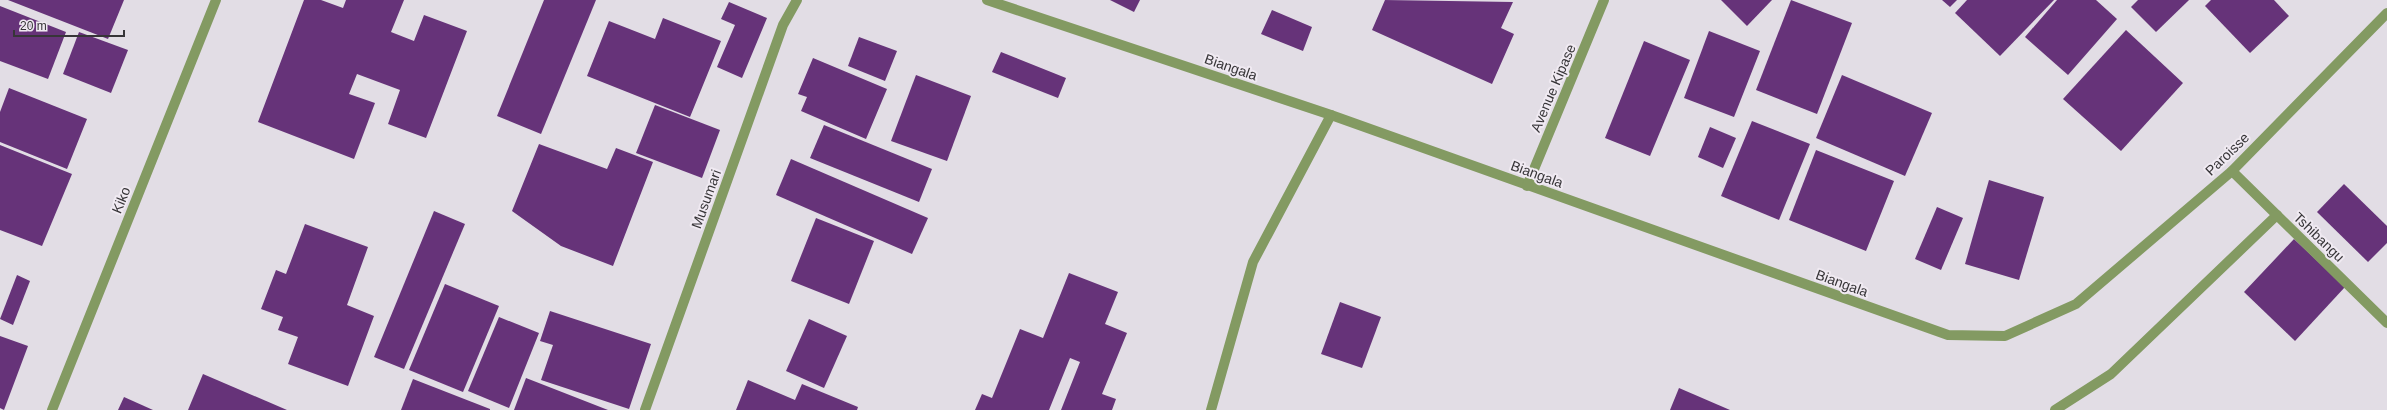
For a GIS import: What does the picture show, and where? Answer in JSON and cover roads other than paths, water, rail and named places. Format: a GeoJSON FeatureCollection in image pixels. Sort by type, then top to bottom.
{"type":"FeatureCollection","features":[{"type":"Feature","properties":{"kind":"street","name":"Kiko"},"geometry":{"type":"LineString","coordinates":[[52,410],[216,0]]}},
{"type":"Feature","properties":{"kind":"street","name":"Musumari"},"geometry":{"type":"LineString","coordinates":[[645,410],[783,26],[797,0]]}},
{"type":"Feature","properties":{"kind":"street","name":"Biangala"},"geometry":{"type":"LineString","coordinates":[[987,0],[1331,115],[1948,335],[2005,336],[2076,304]]}},
{"type":"Feature","properties":{"kind":"street","name":"Avenue Kipase"},"geometry":{"type":"LineString","coordinates":[[1527,186],[1604,0]]}},
{"type":"Feature","properties":{"kind":"street","name":"Paroisse"},"geometry":{"type":"LineString","coordinates":[[2076,304],[2232,171],[2387,13]]}},
{"type":"Feature","properties":{"kind":"street"},"geometry":{"type":"LineString","coordinates":[[1211,410],[1253,262],[1331,115]]}},
{"type":"Feature","properties":{"kind":"street","name":"Tshibangu"},"geometry":{"type":"LineString","coordinates":[[2232,171],[2387,323]]}},
{"type":"Feature","properties":{"kind":"street"},"geometry":{"type":"LineString","coordinates":[[2055,410],[2111,374],[2277,215]]}}]}
